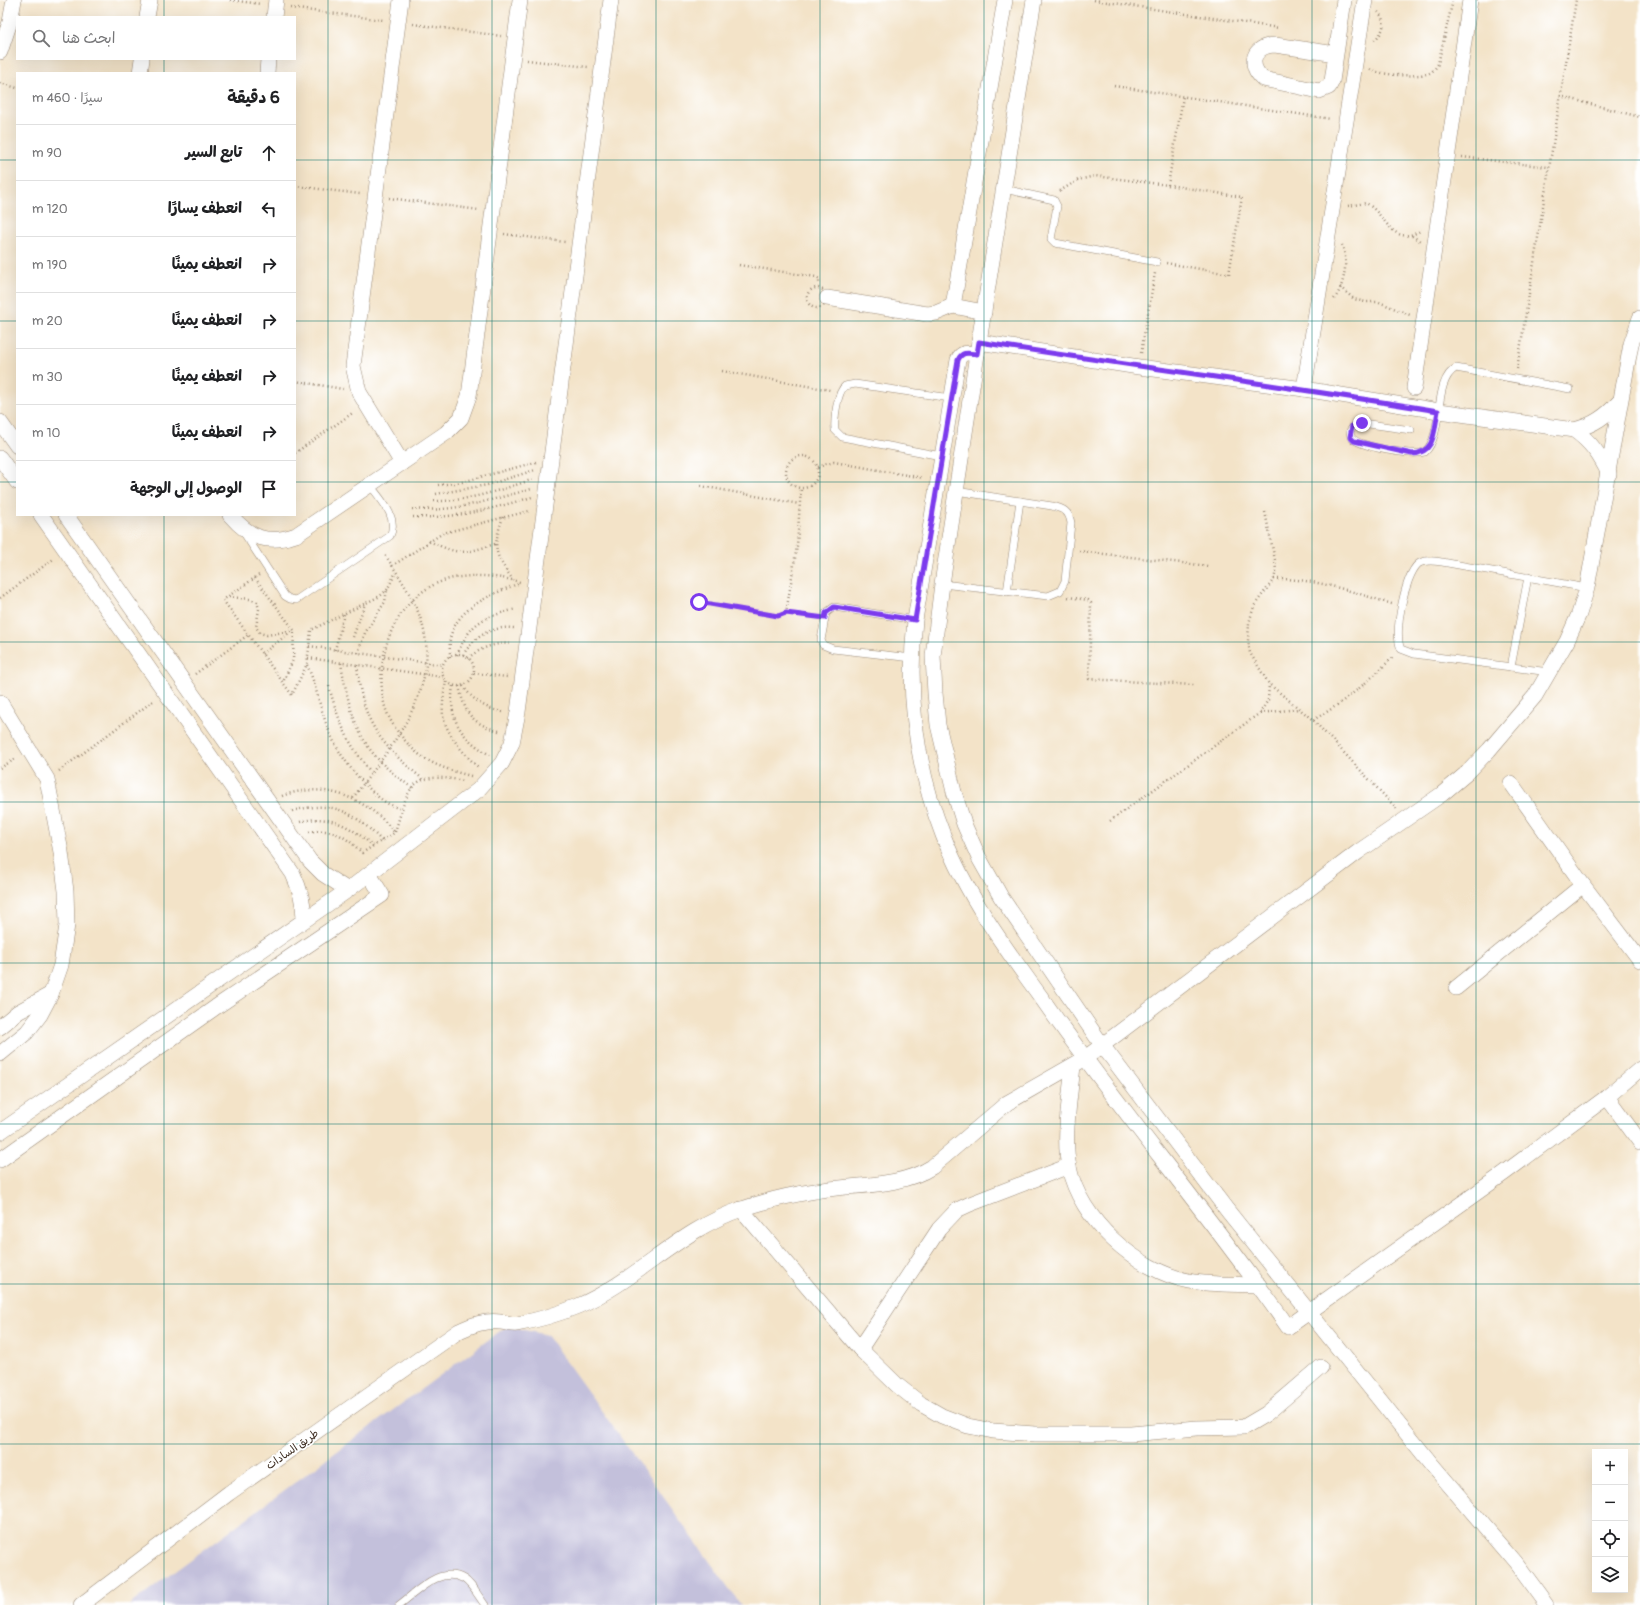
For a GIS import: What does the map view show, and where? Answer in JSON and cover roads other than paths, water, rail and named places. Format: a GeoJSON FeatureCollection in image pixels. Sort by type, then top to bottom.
{"type":"FeatureCollection","features":[{"type":"Feature","properties":{"kind":"street"},"geometry":{"type":"LineString","coordinates":[[0,52],[10,22],[14,0]]}},
{"type":"Feature","properties":{"kind":"street"},"geometry":{"type":"LineString","coordinates":[[147,16],[150,0]]}},
{"type":"Feature","properties":{"kind":"street"},"geometry":{"type":"LineString","coordinates":[[401,0],[354,352],[354,372],[362,398],[402,463]]}},
{"type":"Feature","properties":{"kind":"street"},"geometry":{"type":"LineString","coordinates":[[235,521],[250,534],[261,538],[285,539],[296,535],[454,426],[466,408],[520,0]]}},
{"type":"Feature","properties":{"kind":"street"},"geometry":{"type":"LineString","coordinates":[[0,1132],[304,919],[348,890],[465,801],[490,779],[502,763],[514,734],[518,712],[611,0]]}},
{"type":"Feature","properties":{"kind":"street"},"geometry":{"type":"LineString","coordinates":[[953,306],[1005,0]]}},
{"type":"Feature","properties":{"kind":"street"},"geometry":{"type":"LineString","coordinates":[[1034,0],[978,348],[942,584],[933,656],[934,693],[946,762],[964,824],[979,858],[1001,897],[1102,1045],[1226,1210],[1438,1472],[1516,1563],[1547,1605]]}},
{"type":"Feature","properties":{"kind":"street"},"geometry":{"type":"LineString","coordinates":[[1336,54],[1267,45],[1259,50],[1255,57],[1254,65],[1257,73],[1263,79],[1319,91],[1329,86],[1332,80],[1336,54],[1344,0]]}},
{"type":"Feature","properties":{"kind":"street"},"geometry":{"type":"LineString","coordinates":[[1414,388],[1470,0]]}},
{"type":"Feature","properties":{"kind":"street"},"geometry":{"type":"LineString","coordinates":[[1304,389],[1364,4]]}},
{"type":"Feature","properties":{"kind":"street"},"geometry":{"type":"LineString","coordinates":[[140,72],[142,60]]}},
{"type":"Feature","properties":{"kind":"street"},"geometry":{"type":"LineString","coordinates":[[267,72],[268,60]]}},
{"type":"Feature","properties":{"kind":"street"},"geometry":{"type":"LineString","coordinates":[[823,293],[932,314],[953,306],[984,312]]}},
{"type":"Feature","properties":{"kind":"street"},"geometry":{"type":"LineString","coordinates":[[1322,1368],[1266,1414],[1244,1427],[1197,1428],[1132,1434],[1035,1434],[986,1430],[968,1426],[942,1416],[921,1404],[897,1385],[860,1349],[741,1209],[815,1191],[898,1180],[922,1173],[932,1167],[1007,1103],[1079,1063],[1358,852],[1442,794],[1478,761],[1517,718],[1550,672],[1576,621],[1587,588],[1609,474],[1620,401],[1631,344],[1640,318]]}},
{"type":"Feature","properties":{"kind":"street"},"geometry":{"type":"LineString","coordinates":[[1620,401],[1600,421],[1574,430],[1438,411],[1304,389],[1139,367],[978,348],[965,353],[960,357],[951,398],[915,620],[912,658],[914,711],[922,767],[945,841],[958,869],[981,910],[1079,1063],[1259,1285],[1288,1327],[1606,1097],[1640,1069]]}},
{"type":"Feature","properties":{"kind":"street"},"geometry":{"type":"LineString","coordinates":[[0,422],[16,445]]}},
{"type":"Feature","properties":{"kind":"street"},"geometry":{"type":"LineString","coordinates":[[1574,430],[1594,447],[1609,474]]}},
{"type":"Feature","properties":{"kind":"street"},"geometry":{"type":"LineString","coordinates":[[0,458],[16,481]]}},
{"type":"Feature","properties":{"kind":"street"},"geometry":{"type":"LineString","coordinates":[[42,516],[293,874],[304,903],[304,919]]}},
{"type":"Feature","properties":{"kind":"street"},"geometry":{"type":"LineString","coordinates":[[67,516],[310,861],[323,874],[348,890]]}},
{"type":"Feature","properties":{"kind":"street"},"geometry":{"type":"LineString","coordinates":[[0,702],[47,779],[61,852],[66,890],[67,925],[61,965],[51,994],[40,1015],[27,1032],[0,1054]]}},
{"type":"Feature","properties":{"kind":"street"},"geometry":{"type":"LineString","coordinates":[[1511,783],[1583,885],[1640,960]]}},
{"type":"Feature","properties":{"kind":"street"},"geometry":{"type":"LineString","coordinates":[[293,874],[310,861]]}},
{"type":"Feature","properties":{"kind":"street"},"geometry":{"type":"LineString","coordinates":[[0,1160],[216,1007],[382,895],[369,874]]}},
{"type":"Feature","properties":{"kind":"street"},"geometry":{"type":"LineString","coordinates":[[1456,988],[1583,885]]}},
{"type":"Feature","properties":{"kind":"street"},"geometry":{"type":"LineString","coordinates":[[0,1027],[18,1012],[51,994]]}},
{"type":"Feature","properties":{"kind":"street"},"geometry":{"type":"LineString","coordinates":[[1079,1063],[1068,1133],[1068,1166],[1075,1189],[1087,1210],[1114,1241],[1162,1272],[1188,1281],[1259,1285]]}},
{"type":"Feature","properties":{"kind":"street"},"geometry":{"type":"LineString","coordinates":[[1606,1097],[1640,1142]]}},
{"type":"Feature","properties":{"kind":"street"},"geometry":{"type":"LineString","coordinates":[[860,1349],[939,1229],[957,1210],[981,1199],[1068,1166]]}},
{"type":"Feature","properties":{"kind":"street","name":"طريق السادات"},"geometry":{"type":"LineString","coordinates":[[81,1605],[229,1493],[459,1331],[473,1325],[486,1322],[499,1321],[516,1324],[547,1317],[577,1306],[606,1293],[696,1230],[721,1217],[741,1209]]}},
{"type":"Feature","properties":{"kind":"lane"},"geometry":{"type":"LineString","coordinates":[[1004,189],[1050,198],[1056,202],[1057,206],[1051,236],[1052,242],[1157,262]]}},
{"type":"Feature","properties":{"kind":"lane"},"geometry":{"type":"LineString","coordinates":[[1411,430],[1356,423],[1350,432],[1350,437],[1359,443],[1412,454],[1420,454],[1428,449],[1432,441],[1445,380],[1451,371],[1456,368],[1570,389]]}},
{"type":"Feature","properties":{"kind":"lane"},"geometry":{"type":"LineString","coordinates":[[941,456],[847,438],[838,434],[834,424],[841,391],[848,385],[855,384],[951,398]]}},
{"type":"Feature","properties":{"kind":"lane"},"geometry":{"type":"LineString","coordinates":[[235,521],[285,596],[296,600],[390,536],[394,523],[392,516],[370,485]]}},
{"type":"Feature","properties":{"kind":"lane"},"geometry":{"type":"LineString","coordinates":[[942,584],[1042,596],[1054,595],[1064,586],[1071,523],[1070,515],[1066,510],[956,491]]}},
{"type":"Feature","properties":{"kind":"lane"},"geometry":{"type":"LineString","coordinates":[[1007,592],[1020,501]]}},
{"type":"Feature","properties":{"kind":"lane"},"geometry":{"type":"LineString","coordinates":[[1550,672],[1414,654],[1401,649],[1398,636],[1402,608],[1410,575],[1418,564],[1423,561],[1442,562],[1587,588]]}},
{"type":"Feature","properties":{"kind":"lane"},"geometry":{"type":"LineString","coordinates":[[1511,667],[1528,577]]}},
{"type":"Feature","properties":{"kind":"lane"},"geometry":{"type":"LineString","coordinates":[[912,658],[827,648],[823,645],[821,640],[826,613],[834,607],[915,620]]}},
{"type":"Feature","properties":{"kind":"lane"},"geometry":{"type":"LineString","coordinates":[[400,1605],[442,1575],[452,1574],[465,1579],[485,1605]]}}]}
